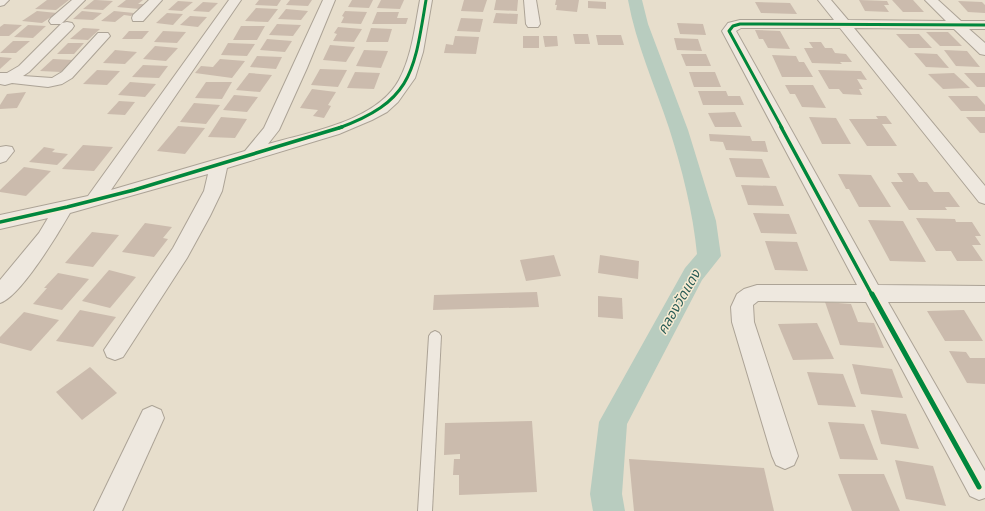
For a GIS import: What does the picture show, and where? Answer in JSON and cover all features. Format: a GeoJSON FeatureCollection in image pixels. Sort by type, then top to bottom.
{"type":"FeatureCollection","features":[{"type":"Feature","properties":{"kind":"street"},"geometry":{"type":"LineString","coordinates":[[3,80],[24,69],[79,0]]}},
{"type":"Feature","properties":{"kind":"street"},"geometry":{"type":"LineString","coordinates":[[138,18],[156,0]]}},
{"type":"Feature","properties":{"kind":"street"},"geometry":{"type":"LineString","coordinates":[[94,201],[235,0]]}},
{"type":"Feature","properties":{"kind":"street"},"geometry":{"type":"LineString","coordinates":[[252,155],[271,130],[300,68],[329,0]]}},
{"type":"Feature","properties":{"kind":"street"},"geometry":{"type":"LineString","coordinates":[[0,222],[94,201],[252,155],[362,119],[394,99],[405,82],[412,67],[426,0]]}},
{"type":"Feature","properties":{"kind":"street"},"geometry":{"type":"LineString","coordinates":[[530,0],[533,24]]}},
{"type":"Feature","properties":{"kind":"street"},"geometry":{"type":"LineString","coordinates":[[824,0],[985,198]]}},
{"type":"Feature","properties":{"kind":"street"},"geometry":{"type":"LineString","coordinates":[[931,0],[985,52]]}},
{"type":"Feature","properties":{"kind":"street"},"geometry":{"type":"LineString","coordinates":[[979,487],[729,31],[733,26],[740,24],[985,25]]}},
{"type":"Feature","properties":{"kind":"street"},"geometry":{"type":"LineString","coordinates":[[3,80],[48,83],[62,79],[103,36]]}},
{"type":"Feature","properties":{"kind":"street"},"geometry":{"type":"LineString","coordinates":[[115,350],[180,253],[201,216],[213,191],[219,165]]}},
{"type":"Feature","properties":{"kind":"street"},"geometry":{"type":"LineString","coordinates":[[0,294],[46,238],[63,209]]}},
{"type":"Feature","properties":{"kind":"street"},"geometry":{"type":"LineString","coordinates":[[785,456],[743,322],[742,308],[744,300],[757,293],[985,294]]}},
{"type":"Feature","properties":{"kind":"street"},"geometry":{"type":"LineString","coordinates":[[108,511],[152,418]]}},
{"type":"Feature","properties":{"kind":"lane"},"geometry":{"type":"LineString","coordinates":[[426,511],[435,336]]}},
{"type":"Feature","properties":{"kind":"building"},"geometry":{"type":"Polygon","coordinates":[[[47,0],[69,0],[56,10],[35,9],[47,0]]]}},
{"type":"Feature","properties":{"kind":"building"},"geometry":{"type":"Polygon","coordinates":[[[94,0],[113,1],[103,10],[83,9],[94,0]]]}},
{"type":"Feature","properties":{"kind":"building"},"geometry":{"type":"Polygon","coordinates":[[[126,0],[143,0],[138,4],[145,4],[140,9],[117,7],[126,0]]]}},
{"type":"Feature","properties":{"kind":"building"},"geometry":{"type":"Polygon","coordinates":[[[259,0],[281,0],[277,6],[255,5],[259,0]]]}},
{"type":"Feature","properties":{"kind":"building"},"geometry":{"type":"Polygon","coordinates":[[[290,0],[312,0],[308,6],[286,5],[290,0]]]}},
{"type":"Feature","properties":{"kind":"building"},"geometry":{"type":"Polygon","coordinates":[[[352,0],[373,0],[369,8],[348,7],[352,0]]]}},
{"type":"Feature","properties":{"kind":"building"},"geometry":{"type":"Polygon","coordinates":[[[381,0],[404,0],[400,9],[377,8],[381,0]]]}},
{"type":"Feature","properties":{"kind":"building"},"geometry":{"type":"Polygon","coordinates":[[[464,0],[487,0],[483,12],[461,11],[464,0]]]}},
{"type":"Feature","properties":{"kind":"building"},"geometry":{"type":"Polygon","coordinates":[[[496,0],[518,0],[517,11],[494,10],[496,0]]]}},
{"type":"Feature","properties":{"kind":"building"},"geometry":{"type":"Polygon","coordinates":[[[556,0],[579,0],[577,12],[556,10],[556,0]]]}},
{"type":"Feature","properties":{"kind":"building"},"geometry":{"type":"Polygon","coordinates":[[[859,0],[887,1],[889,5],[884,5],[889,12],[865,11],[859,0]]]}},
{"type":"Feature","properties":{"kind":"building"},"geometry":{"type":"Polygon","coordinates":[[[892,0],[913,0],[924,12],[903,12],[892,0]]]}},
{"type":"Feature","properties":{"kind":"building"},"geometry":{"type":"Polygon","coordinates":[[[178,1],[193,2],[182,11],[168,10],[178,1]]]}},
{"type":"Feature","properties":{"kind":"building"},"geometry":{"type":"Polygon","coordinates":[[[588,1],[606,2],[606,9],[588,8],[588,1]]]}},
{"type":"Feature","properties":{"kind":"building"},"geometry":{"type":"Polygon","coordinates":[[[958,1],[982,2],[985,5],[985,13],[968,12],[958,1]]]}},
{"type":"Feature","properties":{"kind":"building"},"geometry":{"type":"Polygon","coordinates":[[[203,2],[218,3],[209,12],[193,11],[203,2]]]}},
{"type":"Feature","properties":{"kind":"building"},"geometry":{"type":"Polygon","coordinates":[[[755,2],[790,3],[797,14],[761,13],[755,2]]]}},
{"type":"Feature","properties":{"kind":"building"},"geometry":{"type":"Polygon","coordinates":[[[256,8],[278,9],[268,22],[245,21],[256,8]]]}},
{"type":"Feature","properties":{"kind":"building"},"geometry":{"type":"Polygon","coordinates":[[[286,9],[308,11],[301,20],[278,19],[286,9]]]}},
{"type":"Feature","properties":{"kind":"building"},"geometry":{"type":"Polygon","coordinates":[[[37,11],[57,13],[42,23],[22,21],[37,11]]]}},
{"type":"Feature","properties":{"kind":"building"},"geometry":{"type":"Polygon","coordinates":[[[82,11],[102,13],[93,20],[73,19],[82,11]]]}},
{"type":"Feature","properties":{"kind":"building"},"geometry":{"type":"Polygon","coordinates":[[[114,11],[134,13],[131,16],[124,15],[115,22],[101,21],[114,11]]]}},
{"type":"Feature","properties":{"kind":"building"},"geometry":{"type":"Polygon","coordinates":[[[345,11],[367,12],[361,24],[341,23],[344,17],[342,16],[345,11]]]}},
{"type":"Feature","properties":{"kind":"building"},"geometry":{"type":"Polygon","coordinates":[[[377,12],[399,12],[397,18],[408,18],[406,24],[372,24],[377,12]]]}},
{"type":"Feature","properties":{"kind":"building"},"geometry":{"type":"Polygon","coordinates":[[[167,13],[183,14],[173,25],[156,23],[167,13]]]}},
{"type":"Feature","properties":{"kind":"building"},"geometry":{"type":"Polygon","coordinates":[[[496,13],[518,14],[517,24],[493,23],[496,13]]]}},
{"type":"Feature","properties":{"kind":"building"},"geometry":{"type":"Polygon","coordinates":[[[190,16],[207,17],[198,27],[180,25],[190,16]]]}},
{"type":"Feature","properties":{"kind":"building"},"geometry":{"type":"Polygon","coordinates":[[[461,18],[483,19],[480,32],[457,31],[461,18]]]}},
{"type":"Feature","properties":{"kind":"building"},"geometry":{"type":"Polygon","coordinates":[[[677,23],[703,24],[706,35],[680,34],[677,23]]]}},
{"type":"Feature","properties":{"kind":"building"},"geometry":{"type":"Polygon","coordinates":[[[4,24],[22,25],[9,36],[0,36],[0,27],[4,24]]]}},
{"type":"Feature","properties":{"kind":"building"},"geometry":{"type":"Polygon","coordinates":[[[277,24],[301,25],[293,36],[269,35],[277,24]]]}},
{"type":"Feature","properties":{"kind":"building"},"geometry":{"type":"Polygon","coordinates":[[[28,25],[46,26],[33,38],[14,37],[28,25]]]}},
{"type":"Feature","properties":{"kind":"building"},"geometry":{"type":"Polygon","coordinates":[[[241,26],[265,26],[257,40],[233,40],[241,26]]]}},
{"type":"Feature","properties":{"kind":"building"},"geometry":{"type":"Polygon","coordinates":[[[338,27],[362,29],[354,42],[333,41],[337,34],[334,33],[338,27]]]}},
{"type":"Feature","properties":{"kind":"building"},"geometry":{"type":"Polygon","coordinates":[[[83,28],[100,29],[88,40],[70,39],[83,28]]]}},
{"type":"Feature","properties":{"kind":"building"},"geometry":{"type":"Polygon","coordinates":[[[371,28],[392,29],[388,42],[366,42],[371,28]]]}},
{"type":"Feature","properties":{"kind":"building"},"geometry":{"type":"Polygon","coordinates":[[[755,30],[780,31],[790,49],[768,48],[763,39],[759,39],[755,30]]]}},
{"type":"Feature","properties":{"kind":"building"},"geometry":{"type":"Polygon","coordinates":[[[129,31],[149,31],[142,39],[122,39],[129,31]]]}},
{"type":"Feature","properties":{"kind":"building"},"geometry":{"type":"Polygon","coordinates":[[[163,31],[186,32],[177,43],[154,42],[163,31]]]}},
{"type":"Feature","properties":{"kind":"building"},"geometry":{"type":"Polygon","coordinates":[[[926,32],[948,32],[962,46],[940,46],[926,32]]]}},
{"type":"Feature","properties":{"kind":"building"},"geometry":{"type":"Polygon","coordinates":[[[573,34],[588,34],[590,44],[575,44],[573,34]]]}},
{"type":"Feature","properties":{"kind":"building"},"geometry":{"type":"Polygon","coordinates":[[[896,34],[919,34],[932,48],[909,48],[896,34]]]}},
{"type":"Feature","properties":{"kind":"building"},"geometry":{"type":"Polygon","coordinates":[[[596,35],[621,35],[624,45],[598,45],[596,35]]]}},
{"type":"Feature","properties":{"kind":"building"},"geometry":{"type":"Polygon","coordinates":[[[455,36],[479,37],[476,54],[444,53],[446,44],[453,45],[455,36]]]}},
{"type":"Feature","properties":{"kind":"building"},"geometry":{"type":"Polygon","coordinates":[[[523,36],[539,36],[539,48],[523,48],[523,36]]]}},
{"type":"Feature","properties":{"kind":"building"},"geometry":{"type":"Polygon","coordinates":[[[543,36],[557,36],[558,46],[545,47],[543,36]]]}},
{"type":"Feature","properties":{"kind":"building"},"geometry":{"type":"Polygon","coordinates":[[[674,38],[698,39],[702,51],[677,50],[674,38]]]}},
{"type":"Feature","properties":{"kind":"building"},"geometry":{"type":"Polygon","coordinates":[[[267,39],[292,41],[285,52],[260,50],[267,39]]]}},
{"type":"Feature","properties":{"kind":"building"},"geometry":{"type":"Polygon","coordinates":[[[13,41],[30,41],[16,53],[0,53],[13,41]]]}},
{"type":"Feature","properties":{"kind":"building"},"geometry":{"type":"Polygon","coordinates":[[[809,42],[821,42],[825,48],[832,48],[835,53],[846,54],[852,62],[840,62],[842,64],[812,63],[804,48],[813,48],[809,42]]]}},
{"type":"Feature","properties":{"kind":"building"},"geometry":{"type":"Polygon","coordinates":[[[68,43],[84,43],[74,54],[57,54],[68,43]]]}},
{"type":"Feature","properties":{"kind":"building"},"geometry":{"type":"Polygon","coordinates":[[[228,43],[255,44],[247,56],[221,55],[228,43]]]}},
{"type":"Feature","properties":{"kind":"building"},"geometry":{"type":"Polygon","coordinates":[[[330,45],[355,47],[346,62],[323,60],[330,45]]]}},
{"type":"Feature","properties":{"kind":"building"},"geometry":{"type":"Polygon","coordinates":[[[155,46],[178,48],[166,61],[143,59],[155,46]]]}},
{"type":"Feature","properties":{"kind":"building"},"geometry":{"type":"Polygon","coordinates":[[[115,50],[137,52],[125,64],[103,63],[115,50]]]}},
{"type":"Feature","properties":{"kind":"building"},"geometry":{"type":"Polygon","coordinates":[[[364,50],[388,51],[381,68],[356,66],[364,50]]]}},
{"type":"Feature","properties":{"kind":"building"},"geometry":{"type":"Polygon","coordinates":[[[944,50],[967,51],[980,67],[956,66],[944,50]]]}},
{"type":"Feature","properties":{"kind":"building"},"geometry":{"type":"Polygon","coordinates":[[[914,53],[937,54],[949,68],[926,67],[914,53]]]}},
{"type":"Feature","properties":{"kind":"building"},"geometry":{"type":"Polygon","coordinates":[[[681,54],[706,54],[711,66],[686,66],[681,54]]]}},
{"type":"Feature","properties":{"kind":"building"},"geometry":{"type":"Polygon","coordinates":[[[772,55],[796,56],[799,62],[804,62],[813,77],[782,77],[772,55]]]}},
{"type":"Feature","properties":{"kind":"building"},"geometry":{"type":"Polygon","coordinates":[[[257,56],[282,57],[276,69],[250,67],[257,56]]]}},
{"type":"Feature","properties":{"kind":"building"},"geometry":{"type":"Polygon","coordinates":[[[0,57],[12,58],[0,69],[0,57]]]}},
{"type":"Feature","properties":{"kind":"building"},"geometry":{"type":"Polygon","coordinates":[[[53,59],[73,60],[61,72],[40,71],[53,59]]]}},
{"type":"Feature","properties":{"kind":"building"},"geometry":{"type":"Polygon","coordinates":[[[220,59],[245,61],[232,78],[195,73],[201,66],[213,67],[220,59]]]}},
{"type":"Feature","properties":{"kind":"building"},"geometry":{"type":"Polygon","coordinates":[[[143,65],[168,66],[159,78],[132,77],[143,65]]]}},
{"type":"Feature","properties":{"kind":"building"},"geometry":{"type":"Polygon","coordinates":[[[320,69],[347,70],[338,87],[311,85],[320,69]]]}},
{"type":"Feature","properties":{"kind":"building"},"geometry":{"type":"Polygon","coordinates":[[[97,70],[120,71],[107,85],[83,84],[97,70]]]}},
{"type":"Feature","properties":{"kind":"building"},"geometry":{"type":"Polygon","coordinates":[[[818,70],[861,71],[867,80],[857,79],[863,89],[859,89],[862,95],[843,94],[839,89],[829,89],[818,70]]]}},
{"type":"Feature","properties":{"kind":"building"},"geometry":{"type":"Polygon","coordinates":[[[355,72],[380,73],[374,89],[347,88],[355,72]]]}},
{"type":"Feature","properties":{"kind":"building"},"geometry":{"type":"Polygon","coordinates":[[[689,72],[715,72],[721,87],[694,87],[689,72]]]}},
{"type":"Feature","properties":{"kind":"building"},"geometry":{"type":"Polygon","coordinates":[[[249,73],[272,75],[260,92],[236,90],[249,73]]]}},
{"type":"Feature","properties":{"kind":"building"},"geometry":{"type":"Polygon","coordinates":[[[954,73],[970,88],[943,89],[928,74],[954,73]]]}},
{"type":"Feature","properties":{"kind":"building"},"geometry":{"type":"Polygon","coordinates":[[[964,73],[985,73],[985,87],[977,87],[964,73]]]}},
{"type":"Feature","properties":{"kind":"building"},"geometry":{"type":"Polygon","coordinates":[[[130,82],[156,84],[145,97],[118,95],[130,82]]]}},
{"type":"Feature","properties":{"kind":"building"},"geometry":{"type":"Polygon","coordinates":[[[206,82],[232,82],[222,99],[195,98],[206,82]]]}},
{"type":"Feature","properties":{"kind":"building"},"geometry":{"type":"Polygon","coordinates":[[[785,85],[813,85],[826,108],[802,107],[795,94],[790,94],[785,85]]]}},
{"type":"Feature","properties":{"kind":"building"},"geometry":{"type":"Polygon","coordinates":[[[312,89],[336,92],[328,105],[331,106],[324,118],[313,116],[318,110],[300,108],[312,89]]]}},
{"type":"Feature","properties":{"kind":"building"},"geometry":{"type":"Polygon","coordinates":[[[698,91],[726,91],[728,96],[740,96],[744,105],[703,105],[698,91]]]}},
{"type":"Feature","properties":{"kind":"building"},"geometry":{"type":"Polygon","coordinates":[[[26,92],[17,108],[0,109],[0,105],[7,94],[26,92]]]}},
{"type":"Feature","properties":{"kind":"building"},"geometry":{"type":"Polygon","coordinates":[[[234,95],[258,97],[247,112],[223,110],[234,95]]]}},
{"type":"Feature","properties":{"kind":"building"},"geometry":{"type":"Polygon","coordinates":[[[948,96],[977,96],[985,105],[985,111],[961,111],[948,96]]]}},
{"type":"Feature","properties":{"kind":"building"},"geometry":{"type":"Polygon","coordinates":[[[119,101],[135,102],[125,115],[107,114],[119,101]]]}},
{"type":"Feature","properties":{"kind":"building"},"geometry":{"type":"Polygon","coordinates":[[[194,103],[220,105],[206,124],[180,122],[194,103]]]}},
{"type":"Feature","properties":{"kind":"building"},"geometry":{"type":"Polygon","coordinates":[[[735,112],[742,127],[715,127],[708,113],[735,112]]]}},
{"type":"Feature","properties":{"kind":"building"},"geometry":{"type":"Polygon","coordinates":[[[876,116],[886,116],[892,124],[882,124],[897,146],[867,146],[849,119],[878,119],[876,116]]]}},
{"type":"Feature","properties":{"kind":"building"},"geometry":{"type":"Polygon","coordinates":[[[221,117],[247,119],[235,138],[208,137],[221,117]]]}},
{"type":"Feature","properties":{"kind":"building"},"geometry":{"type":"Polygon","coordinates":[[[809,117],[836,118],[851,144],[822,144],[809,117]]]}},
{"type":"Feature","properties":{"kind":"building"},"geometry":{"type":"Polygon","coordinates":[[[966,117],[985,117],[985,133],[980,133],[966,117]]]}},
{"type":"Feature","properties":{"kind":"building"},"geometry":{"type":"Polygon","coordinates":[[[178,126],[205,128],[185,154],[157,151],[178,126]]]}},
{"type":"Feature","properties":{"kind":"building"},"geometry":{"type":"Polygon","coordinates":[[[709,134],[750,136],[752,141],[765,141],[768,152],[726,150],[723,142],[710,141],[709,134]]]}},
{"type":"Feature","properties":{"kind":"building"},"geometry":{"type":"Polygon","coordinates":[[[83,145],[113,147],[94,171],[62,169],[83,145]]]}},
{"type":"Feature","properties":{"kind":"building"},"geometry":{"type":"Polygon","coordinates":[[[44,147],[55,149],[52,152],[68,154],[57,165],[29,162],[44,147]]]}},
{"type":"Feature","properties":{"kind":"building"},"geometry":{"type":"Polygon","coordinates":[[[729,158],[762,159],[770,178],[736,177],[729,158]]]}},
{"type":"Feature","properties":{"kind":"building"},"geometry":{"type":"Polygon","coordinates":[[[24,167],[51,171],[26,196],[0,192],[0,190],[24,167]]]}},
{"type":"Feature","properties":{"kind":"building"},"geometry":{"type":"Polygon","coordinates":[[[897,173],[913,173],[919,182],[927,182],[934,192],[949,192],[960,207],[945,207],[947,210],[909,210],[891,182],[903,182],[897,173]]]}},
{"type":"Feature","properties":{"kind":"building"},"geometry":{"type":"Polygon","coordinates":[[[838,174],[871,175],[891,207],[859,207],[849,189],[846,189],[838,174]]]}},
{"type":"Feature","properties":{"kind":"building"},"geometry":{"type":"Polygon","coordinates":[[[741,185],[776,186],[784,206],[748,205],[741,185]]]}},
{"type":"Feature","properties":{"kind":"building"},"geometry":{"type":"Polygon","coordinates":[[[753,213],[789,214],[797,234],[761,233],[753,213]]]}},
{"type":"Feature","properties":{"kind":"building"},"geometry":{"type":"Polygon","coordinates":[[[916,218],[955,219],[956,222],[972,222],[981,236],[975,236],[981,245],[972,245],[983,261],[957,261],[951,251],[936,251],[916,218]]]}},
{"type":"Feature","properties":{"kind":"building"},"geometry":{"type":"Polygon","coordinates":[[[868,220],[903,221],[926,262],[890,261],[868,220]]]}},
{"type":"Feature","properties":{"kind":"building"},"geometry":{"type":"Polygon","coordinates":[[[145,223],[172,227],[163,238],[168,239],[154,257],[122,252],[145,223]]]}},
{"type":"Feature","properties":{"kind":"building"},"geometry":{"type":"Polygon","coordinates":[[[92,232],[119,235],[93,267],[65,263],[92,232]]]}},
{"type":"Feature","properties":{"kind":"building"},"geometry":{"type":"Polygon","coordinates":[[[765,241],[797,242],[808,271],[775,270],[765,241]]]}},
{"type":"Feature","properties":{"kind":"building"},"geometry":{"type":"Polygon","coordinates":[[[554,255],[561,276],[526,281],[520,260],[554,255]]]}},
{"type":"Feature","properties":{"kind":"building"},"geometry":{"type":"Polygon","coordinates":[[[600,255],[639,261],[638,279],[598,273],[600,255]]]}},
{"type":"Feature","properties":{"kind":"building"},"geometry":{"type":"Polygon","coordinates":[[[109,270],[136,277],[110,308],[82,301],[109,270]]]}},
{"type":"Feature","properties":{"kind":"building"},"geometry":{"type":"Polygon","coordinates":[[[58,273],[89,279],[62,310],[33,304],[47,288],[44,288],[58,273]]]}},
{"type":"Feature","properties":{"kind":"building"},"geometry":{"type":"Polygon","coordinates":[[[537,292],[539,307],[433,310],[434,295],[537,292]]]}},
{"type":"Feature","properties":{"kind":"building"},"geometry":{"type":"Polygon","coordinates":[[[598,296],[622,298],[623,319],[598,317],[598,296]]]}},
{"type":"Feature","properties":{"kind":"building"},"geometry":{"type":"Polygon","coordinates":[[[825,302],[851,304],[858,322],[874,323],[884,348],[840,345],[825,302]]]}},
{"type":"Feature","properties":{"kind":"building"},"geometry":{"type":"Polygon","coordinates":[[[80,310],[116,317],[93,347],[56,341],[80,310]]]}},
{"type":"Feature","properties":{"kind":"building"},"geometry":{"type":"Polygon","coordinates":[[[964,310],[983,341],[945,341],[927,311],[964,310]]]}},
{"type":"Feature","properties":{"kind":"building"},"geometry":{"type":"Polygon","coordinates":[[[24,312],[59,320],[31,351],[0,343],[0,337],[24,312]]]}},
{"type":"Feature","properties":{"kind":"building"},"geometry":{"type":"Polygon","coordinates":[[[817,323],[834,359],[793,360],[778,324],[817,323]]]}},
{"type":"Feature","properties":{"kind":"building"},"geometry":{"type":"Polygon","coordinates":[[[949,351],[966,352],[970,358],[985,358],[985,384],[967,383],[949,351]]]}},
{"type":"Feature","properties":{"kind":"building"},"geometry":{"type":"Polygon","coordinates":[[[852,364],[892,369],[903,398],[861,394],[852,364]]]}},
{"type":"Feature","properties":{"kind":"building"},"geometry":{"type":"Polygon","coordinates":[[[90,367],[117,393],[82,420],[56,392],[90,367]]]}},
{"type":"Feature","properties":{"kind":"building"},"geometry":{"type":"Polygon","coordinates":[[[807,372],[843,374],[856,407],[818,405],[807,372]]]}},
{"type":"Feature","properties":{"kind":"building"},"geometry":{"type":"Polygon","coordinates":[[[871,410],[906,414],[919,449],[881,444],[871,410]]]}},
{"type":"Feature","properties":{"kind":"building"},"geometry":{"type":"Polygon","coordinates":[[[532,421],[537,492],[459,495],[459,475],[453,475],[454,459],[460,459],[460,454],[444,455],[445,423],[532,421]]]}},
{"type":"Feature","properties":{"kind":"building"},"geometry":{"type":"Polygon","coordinates":[[[828,422],[864,424],[878,460],[840,459],[828,422]]]}},
{"type":"Feature","properties":{"kind":"building"},"geometry":{"type":"Polygon","coordinates":[[[629,459],[764,468],[774,511],[634,511],[629,459]]]}},
{"type":"Feature","properties":{"kind":"building"},"geometry":{"type":"Polygon","coordinates":[[[895,460],[933,466],[946,506],[906,499],[895,460]]]}},
{"type":"Feature","properties":{"kind":"building"},"geometry":{"type":"Polygon","coordinates":[[[838,474],[884,474],[900,511],[852,511],[838,474]]]}},
{"type":"Feature","properties":{"kind":"waterway","name":"คลองวัดแดง"},"geometry":{"type":"LineString","coordinates":[[609,511],[606,494],[613,422],[693,274],[709,256],[705,221],[679,130],[640,24],[635,0]]}},
{"type":"Feature","properties":{"kind":"cycle path"},"geometry":{"type":"LineString","coordinates":[[0,222],[100,199],[167,180],[333,131],[367,117],[393,99],[407,78],[416,52],[426,0]]}},
{"type":"Feature","properties":{"kind":"cycle path"},"geometry":{"type":"LineString","coordinates":[[979,487],[729,31],[733,26],[740,24],[985,25]]}}]}
